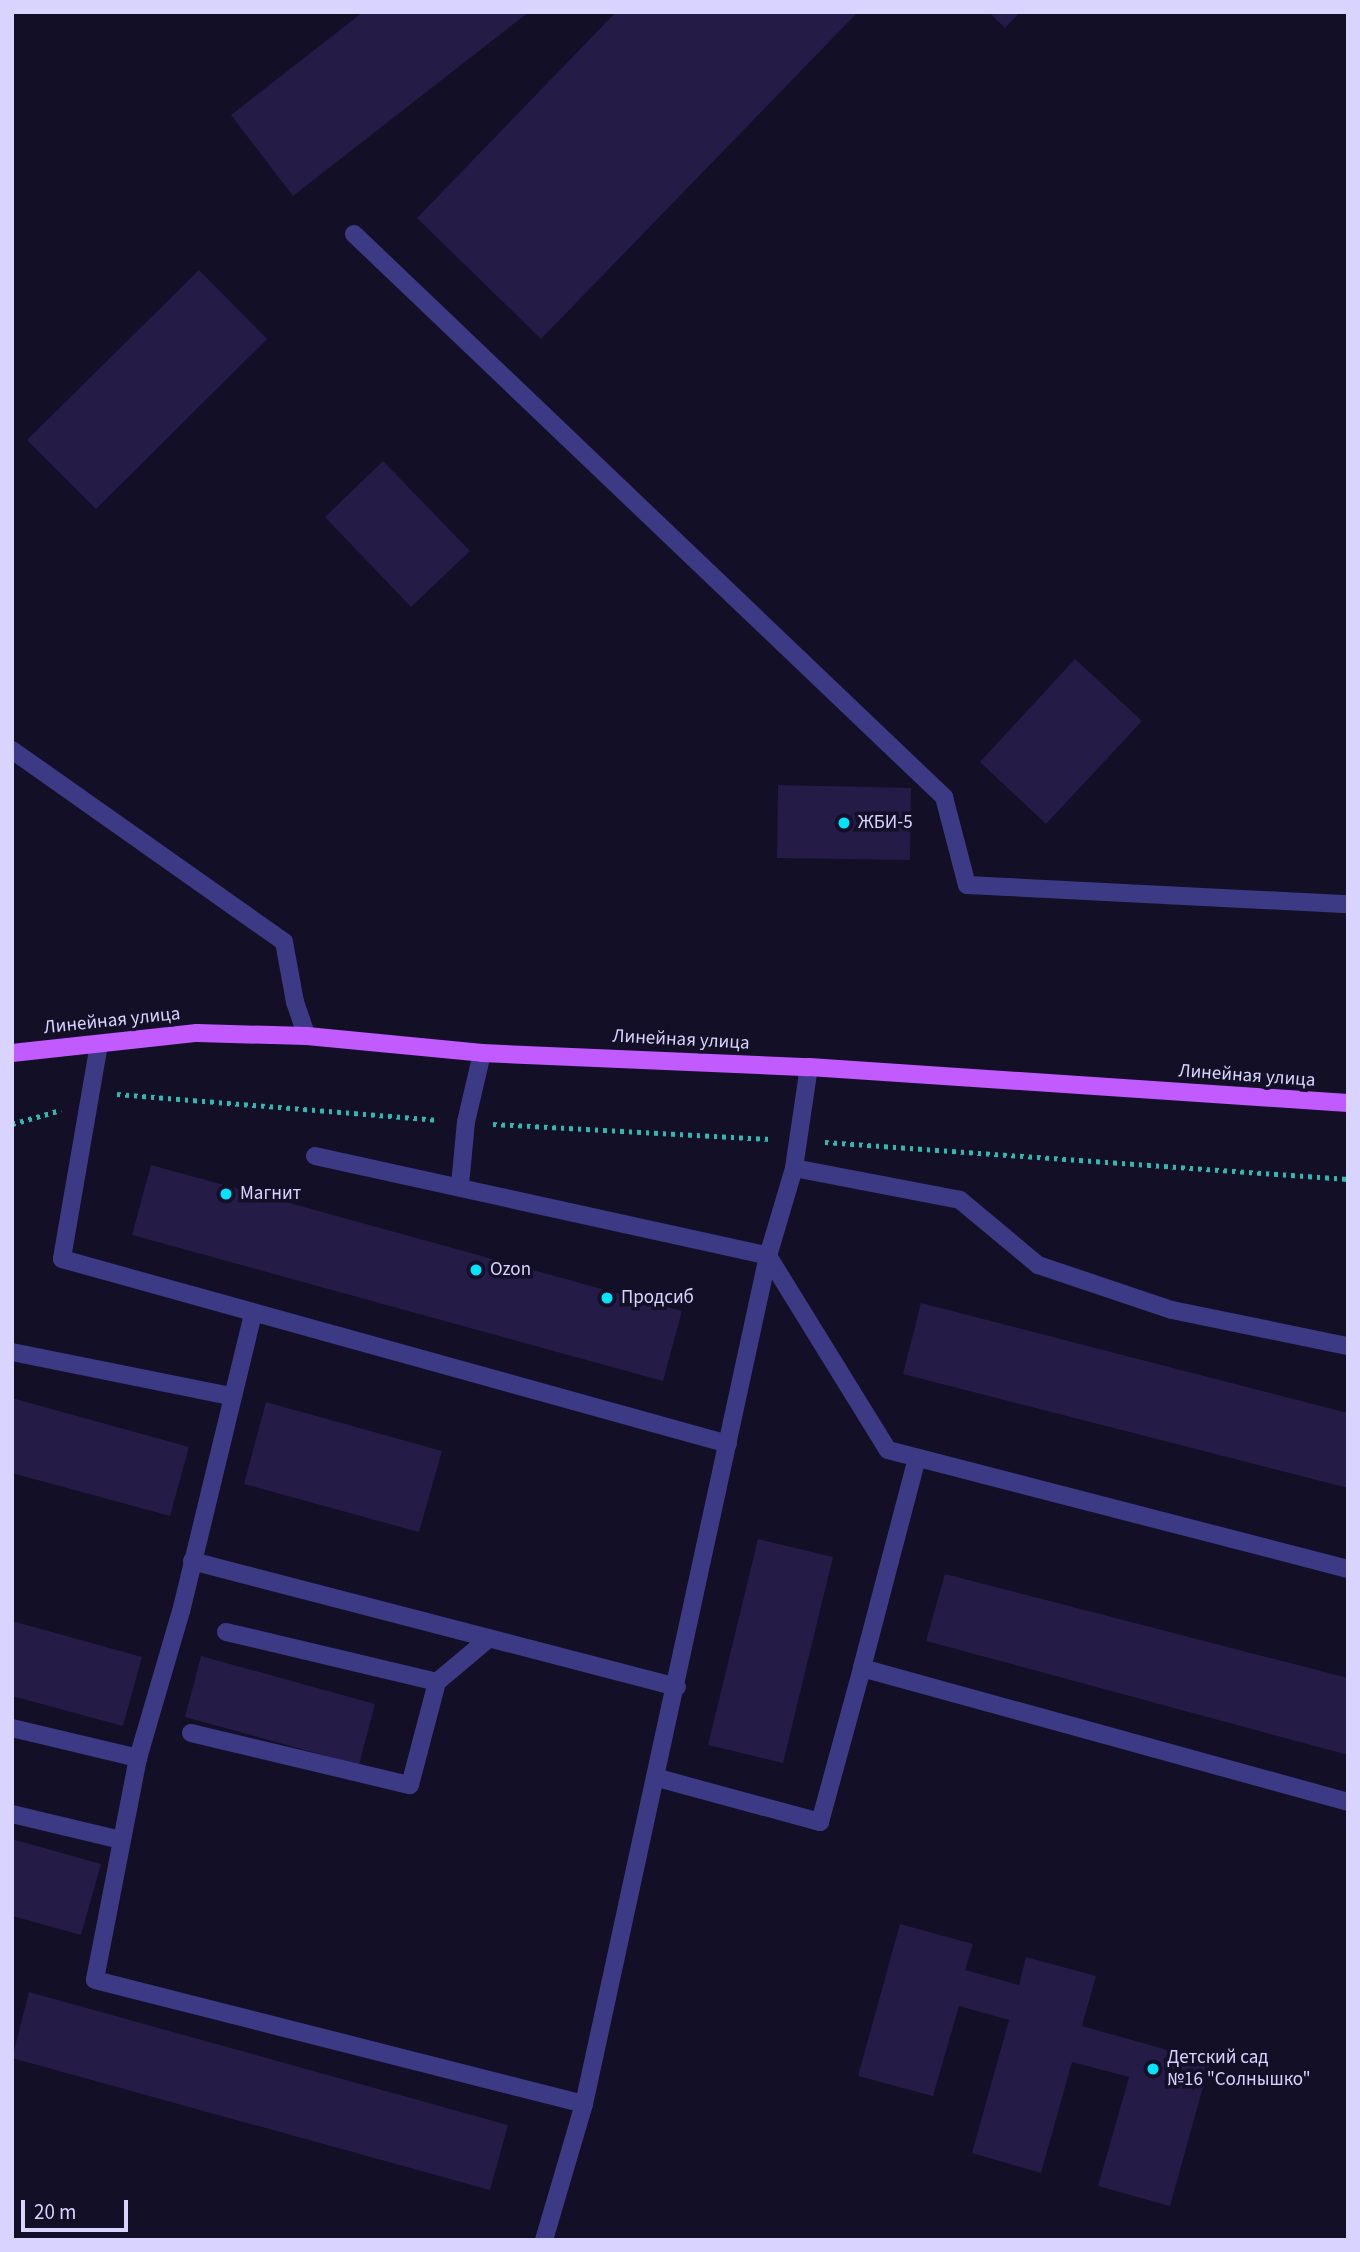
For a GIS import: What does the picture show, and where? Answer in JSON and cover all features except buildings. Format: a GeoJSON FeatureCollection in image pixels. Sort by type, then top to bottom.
{"type":"FeatureCollection","features":[{"type":"Feature","properties":{"kind":"main road","name":"Линейная улица"},"geometry":{"type":"LineString","coordinates":[[12,1053],[197,1033],[307,1036],[482,1053],[809,1067],[1348,1104]]}},
{"type":"Feature","properties":{"kind":"lane"},"geometry":{"type":"LineString","coordinates":[[354,234],[944,797],[967,885],[1348,904]]}},
{"type":"Feature","properties":{"kind":"lane"},"geometry":{"type":"LineString","coordinates":[[12,750],[284,942],[295,1002],[307,1036]]}},
{"type":"Feature","properties":{"kind":"lane"},"geometry":{"type":"LineString","coordinates":[[99,1044],[62,1259],[728,1444]]}},
{"type":"Feature","properties":{"kind":"lane"},"geometry":{"type":"LineString","coordinates":[[460,1185],[466,1122],[482,1053]]}},
{"type":"Feature","properties":{"kind":"lane"},"geometry":{"type":"LineString","coordinates":[[544,2240],[584,2104],[658,1778],[768,1256],[794,1168],[795,1140],[809,1067]]}},
{"type":"Feature","properties":{"kind":"lane"},"geometry":{"type":"LineString","coordinates":[[315,1156],[460,1185],[768,1256],[888,1450],[1348,1569]]}},
{"type":"Feature","properties":{"kind":"lane"},"geometry":{"type":"LineString","coordinates":[[794,1168],[960,1200],[1038,1265],[1172,1310],[1348,1346]]}},
{"type":"Feature","properties":{"kind":"lane"},"geometry":{"type":"LineString","coordinates":[[253,1314],[230,1396],[192,1561],[138,1758],[95,1980],[584,2104]]}},
{"type":"Feature","properties":{"kind":"lane"},"geometry":{"type":"LineString","coordinates":[[12,1352],[230,1396]]}},
{"type":"Feature","properties":{"kind":"lane"},"geometry":{"type":"LineString","coordinates":[[658,1778],[820,1822],[917,1458]]}},
{"type":"Feature","properties":{"kind":"lane"},"geometry":{"type":"LineString","coordinates":[[192,1561],[677,1687]]}},
{"type":"Feature","properties":{"kind":"lane"},"geometry":{"type":"LineString","coordinates":[[226,1632],[437,1682]]}},
{"type":"Feature","properties":{"kind":"lane"},"geometry":{"type":"LineString","coordinates":[[191,1733],[410,1785],[437,1682],[488,1639]]}},
{"type":"Feature","properties":{"kind":"lane"},"geometry":{"type":"LineString","coordinates":[[862,1668],[1348,1802]]}},
{"type":"Feature","properties":{"kind":"lane"},"geometry":{"type":"LineString","coordinates":[[12,1728],[138,1758]]}},
{"type":"Feature","properties":{"kind":"lane"},"geometry":{"type":"LineString","coordinates":[[12,1814],[121,1840]]}},
{"type":"Feature","properties":{"kind":"path"},"geometry":{"type":"LineString","coordinates":[[126,1091],[466,1122],[795,1140],[1348,1179]]}},
{"type":"Feature","properties":{"kind":"place","name":"ЖБИ-5"},"geometry":{"type":"Point","coordinates":[844,823]}},
{"type":"Feature","properties":{"kind":"place","name":"Магнит"},"geometry":{"type":"Point","coordinates":[226,1194]}},
{"type":"Feature","properties":{"kind":"place","name":"Ozon"},"geometry":{"type":"Point","coordinates":[476,1270]}},
{"type":"Feature","properties":{"kind":"place","name":"Продсиб"},"geometry":{"type":"Point","coordinates":[607,1298]}},
{"type":"Feature","properties":{"kind":"place","name":"Детский сад №16 \"Солнышко\""},"geometry":{"type":"Point","coordinates":[1153,2069]}}]}
